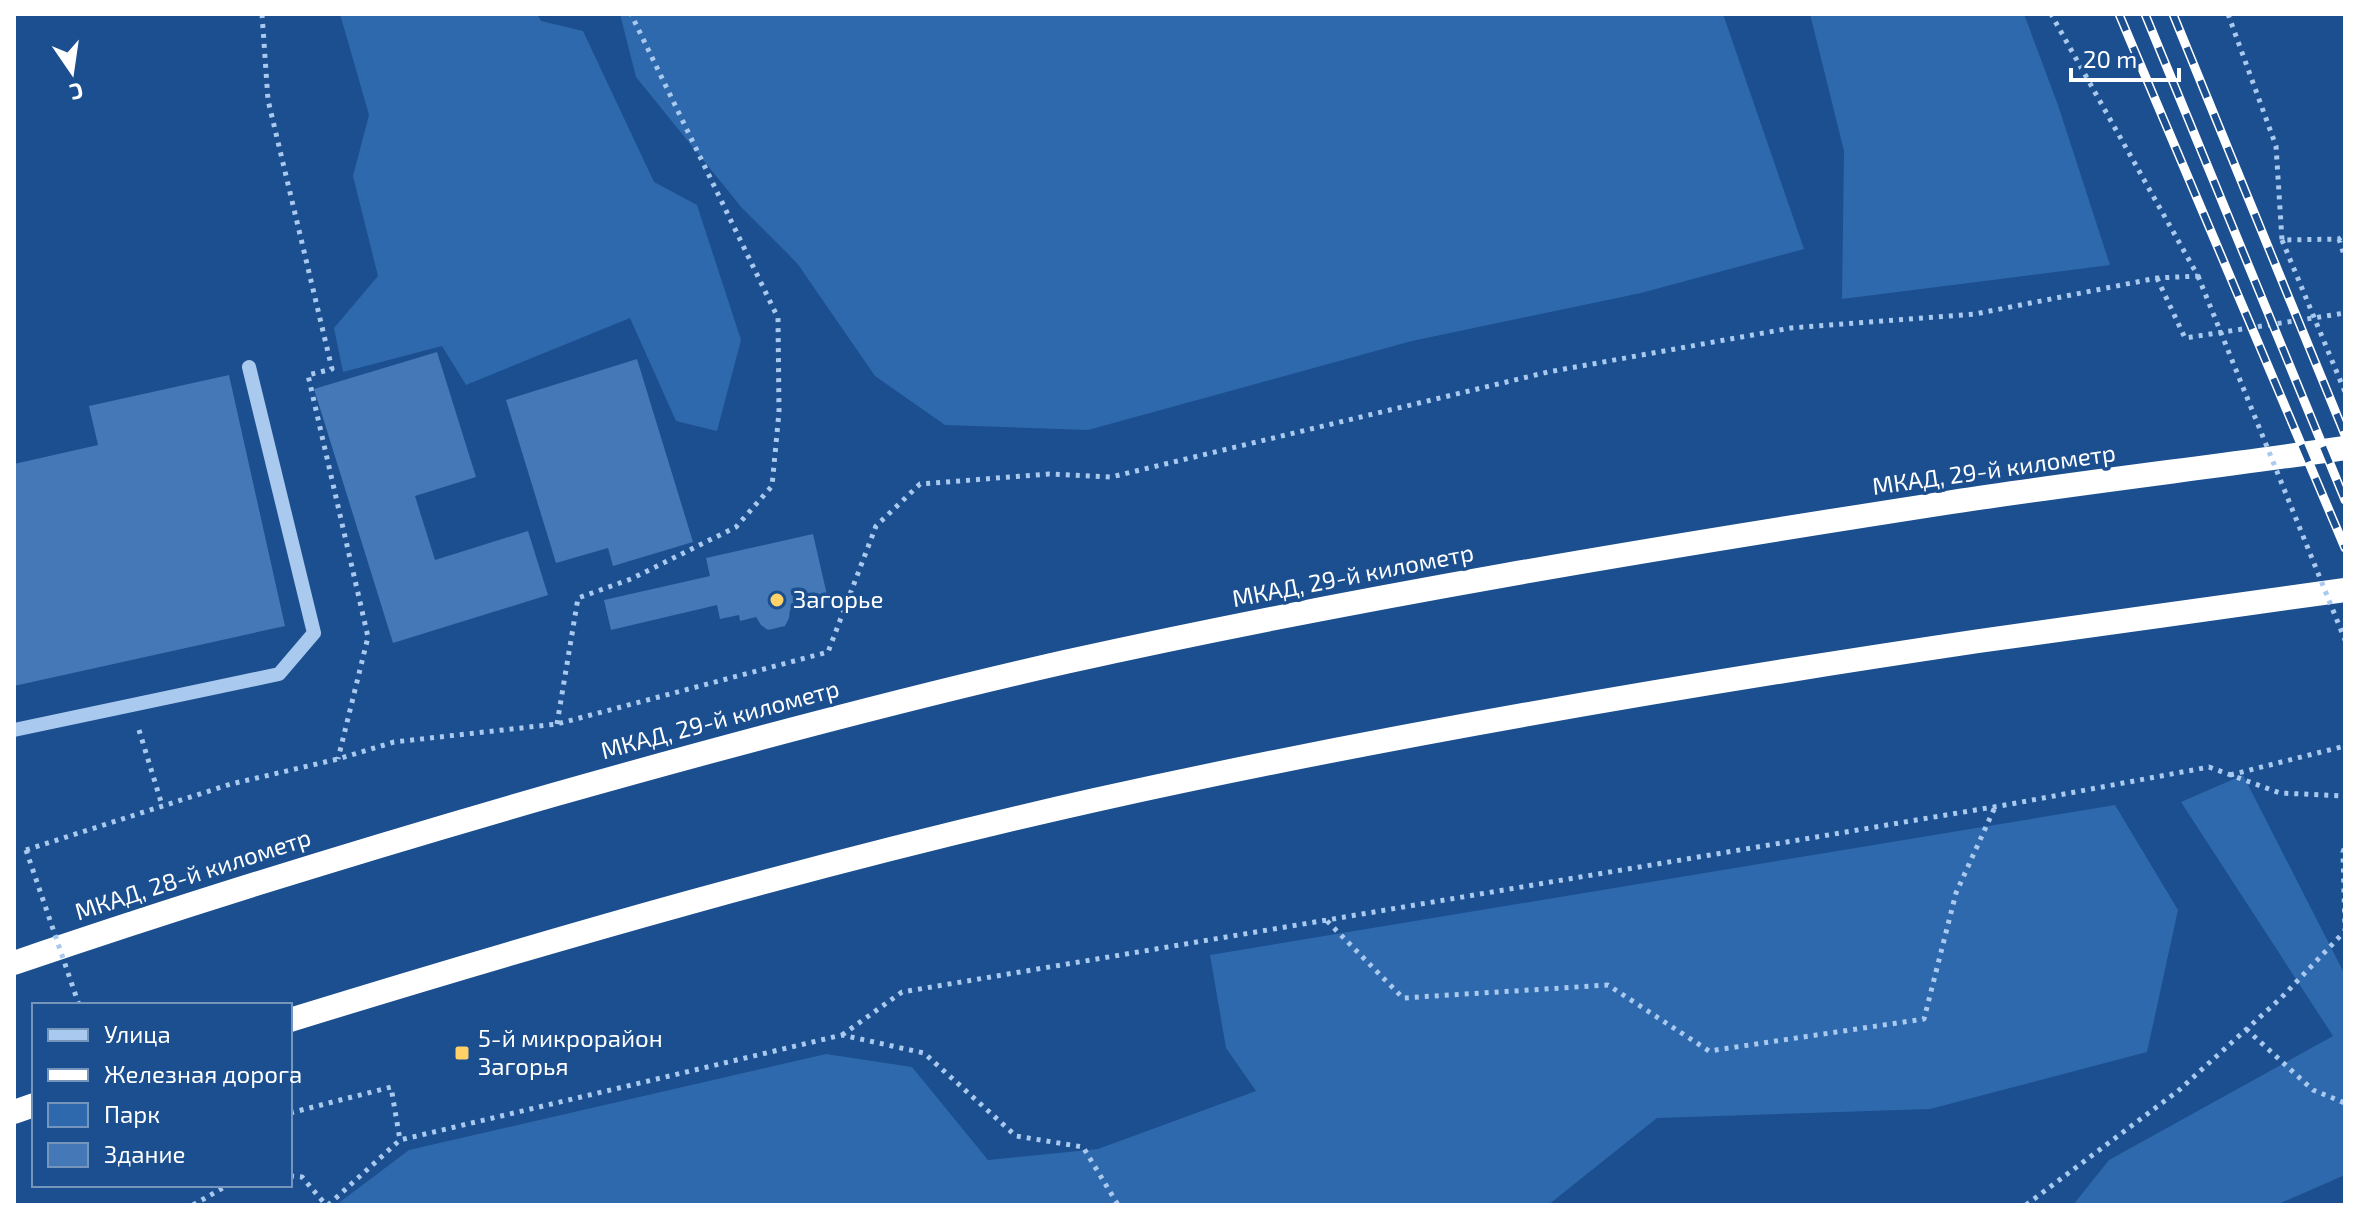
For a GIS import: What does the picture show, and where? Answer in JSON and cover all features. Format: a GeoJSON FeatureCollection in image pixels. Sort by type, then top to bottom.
{"type":"FeatureCollection","features":[{"type":"Feature","properties":{"kind":"highway","name":"МКАД, 29-й километр"},"geometry":{"type":"LineString","coordinates":[[389,842],[853,713],[1065,662],[1293,616],[1518,573],[1958,501],[2345,448]]}},
{"type":"Feature","properties":{"kind":"highway"},"geometry":{"type":"LineString","coordinates":[[292,1019],[430,977],[873,854],[1096,800],[1542,712],[1979,641],[2345,590]]}},
{"type":"Feature","properties":{"kind":"highway","name":"МКАД, 28-й километр"},"geometry":{"type":"LineString","coordinates":[[14,963],[168,910],[389,842]]}},
{"type":"Feature","properties":{"kind":"lane"},"geometry":{"type":"LineString","coordinates":[[14,730],[279,674],[314,633],[249,367]]}},
{"type":"Feature","properties":{"kind":"path"},"geometry":{"type":"LineString","coordinates":[[262,14],[268,100],[332,369],[308,375],[368,637],[338,759]]}},
{"type":"Feature","properties":{"kind":"path"},"geometry":{"type":"LineString","coordinates":[[557,724],[578,598],[631,579],[736,527],[772,486],[779,412],[778,318],[631,14]]}},
{"type":"Feature","properties":{"kind":"path"},"geometry":{"type":"LineString","coordinates":[[2051,14],[2198,276],[2345,640]]}},
{"type":"Feature","properties":{"kind":"path"},"geometry":{"type":"LineString","coordinates":[[2228,14],[2276,146],[2282,240],[2345,392]]}},
{"type":"Feature","properties":{"kind":"path"},"geometry":{"type":"LineString","coordinates":[[2282,240],[2339,239],[2345,235]]}},
{"type":"Feature","properties":{"kind":"path"},"geometry":{"type":"LineString","coordinates":[[2339,239],[2345,258]]}},
{"type":"Feature","properties":{"kind":"path"},"geometry":{"type":"LineString","coordinates":[[78,1003],[26,850],[231,784],[338,759],[394,742],[557,724],[828,652],[876,526],[920,484],[1049,474],[1111,477],[1548,372],[1791,328],[1975,314],[2157,278],[2198,276]]}},
{"type":"Feature","properties":{"kind":"path"},"geometry":{"type":"LineString","coordinates":[[2157,278],[2185,338],[2345,313]]}},
{"type":"Feature","properties":{"kind":"path"},"geometry":{"type":"LineString","coordinates":[[2230,775],[2345,746]]}},
{"type":"Feature","properties":{"kind":"path"},"geometry":{"type":"LineString","coordinates":[[144,747],[162,805]]}},
{"type":"Feature","properties":{"kind":"path"},"geometry":{"type":"LineString","coordinates":[[292,1176],[302,1177],[327,1205],[400,1140],[842,1035],[902,992],[1995,807],[2209,767],[2280,793],[2345,796]]}},
{"type":"Feature","properties":{"kind":"path"},"geometry":{"type":"LineString","coordinates":[[1327,920],[1403,998],[1608,985],[1709,1051],[1924,1019],[1956,893],[1995,807]]}},
{"type":"Feature","properties":{"kind":"path"},"geometry":{"type":"LineString","coordinates":[[2026,1205],[2178,1091],[2281,998],[2345,931],[2345,847]]}},
{"type":"Feature","properties":{"kind":"path"},"geometry":{"type":"LineString","coordinates":[[2246,1029],[2313,1090],[2345,1103]]}},
{"type":"Feature","properties":{"kind":"path"},"geometry":{"type":"LineString","coordinates":[[842,1035],[924,1053],[1016,1136],[1083,1147],[1118,1205]]}},
{"type":"Feature","properties":{"kind":"path"},"geometry":{"type":"LineString","coordinates":[[292,1112],[391,1087],[400,1140]]}},
{"type":"Feature","properties":{"kind":"path"},"geometry":{"type":"LineString","coordinates":[[193,1205],[224,1187]]}},
{"type":"Feature","properties":{"kind":"green space"},"geometry":{"type":"Polygon","coordinates":[[[340,14],[537,14],[541,21],[583,31],[654,182],[697,205],[741,340],[717,431],[676,421],[630,318],[466,385],[442,346],[343,372],[334,328],[378,276],[353,176],[369,115],[340,14]]]}},
{"type":"Feature","properties":{"kind":"green space"},"geometry":{"type":"Polygon","coordinates":[[[620,14],[1723,14],[1804,249],[1641,293],[1412,341],[1088,430],[945,425],[875,376],[797,263],[742,208],[636,77],[620,14]]]}},
{"type":"Feature","properties":{"kind":"green space"},"geometry":{"type":"Polygon","coordinates":[[[1810,14],[2024,14],[2058,105],[2110,265],[1842,299],[1844,151],[1810,14]]]}},
{"type":"Feature","properties":{"kind":"green space"},"geometry":{"type":"Polygon","coordinates":[[[2243,775],[2345,975],[2345,1175],[2276,1205],[2073,1205],[2109,1160],[2333,1036],[2181,802],[2243,775]]]}},
{"type":"Feature","properties":{"kind":"green space"},"geometry":{"type":"Polygon","coordinates":[[[2115,805],[2178,910],[2147,1052],[1930,1109],[1657,1118],[1548,1205],[336,1205],[409,1150],[826,1054],[912,1067],[988,1160],[1098,1149],[1256,1091],[1226,1048],[1210,955],[2115,805]]]}},
{"type":"Feature","properties":{"kind":"building"},"geometry":{"type":"Polygon","coordinates":[[[437,352],[476,477],[415,496],[435,560],[528,531],[548,595],[393,643],[314,389],[437,352]]]}},
{"type":"Feature","properties":{"kind":"building"},"geometry":{"type":"Polygon","coordinates":[[[637,359],[693,542],[613,566],[608,548],[556,563],[506,400],[637,359]]]}},
{"type":"Feature","properties":{"kind":"building"},"geometry":{"type":"Polygon","coordinates":[[[229,375],[285,626],[14,686],[14,464],[98,445],[89,406],[229,375]]]}},
{"type":"Feature","properties":{"kind":"building"},"geometry":{"type":"Polygon","coordinates":[[[813,534],[827,595],[801,601],[803,607],[790,610],[785,626],[768,630],[756,617],[740,621],[739,615],[720,619],[717,605],[611,630],[604,600],[710,576],[706,558],[813,534]]]}},
{"type":"Feature","properties":{"kind":"railway"},"geometry":{"type":"LineString","coordinates":[[2119,14],[2345,548]]}},
{"type":"Feature","properties":{"kind":"railway"},"geometry":{"type":"LineString","coordinates":[[2145,14],[2345,500]]}},
{"type":"Feature","properties":{"kind":"railway"},"geometry":{"type":"LineString","coordinates":[[2173,14],[2345,435]]}},
{"type":"Feature","properties":{"kind":"place","name":"Загорье"},"geometry":{"type":"Point","coordinates":[777,600]}},
{"type":"Feature","properties":{"kind":"place","name":"5-й микрорайон Загорья"},"geometry":{"type":"Point","coordinates":[462,1053]}}]}
